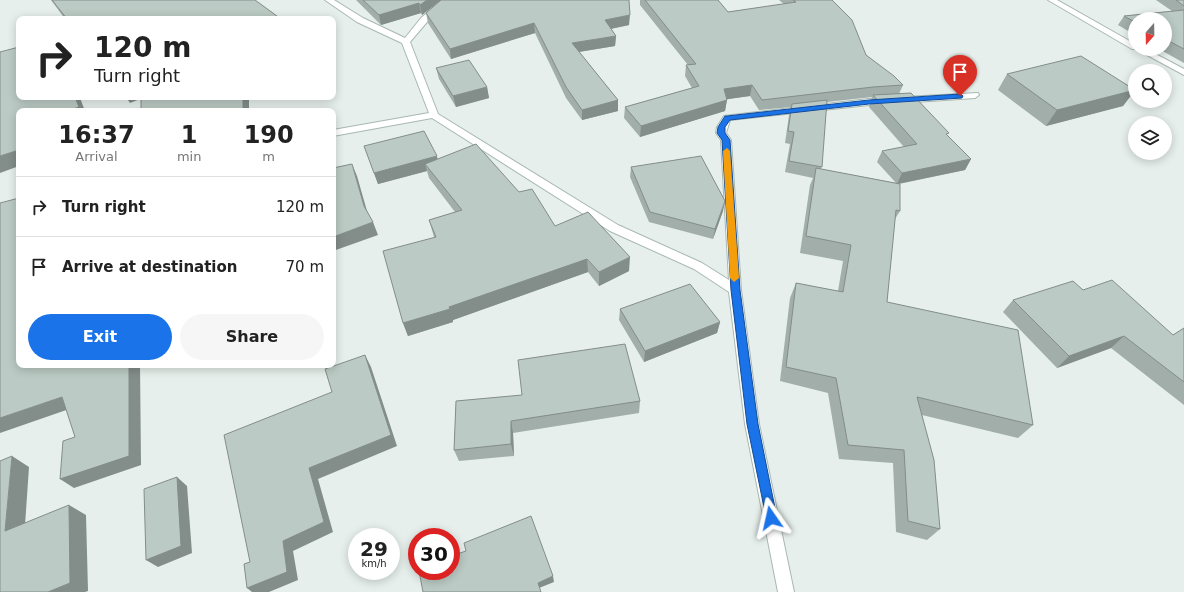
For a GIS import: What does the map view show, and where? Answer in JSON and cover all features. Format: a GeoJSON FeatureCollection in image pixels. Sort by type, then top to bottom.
{"type":"FeatureCollection","features":[{"type":"Feature","properties":{"kind":"street"},"geometry":{"type":"LineString","coordinates":[[329,0],[360,20],[406,42],[434,116],[614,228],[698,266],[735,290]]}},
{"type":"Feature","properties":{"kind":"street"},"geometry":{"type":"LineString","coordinates":[[406,42],[424,20],[447,0]]}},
{"type":"Feature","properties":{"kind":"street"},"geometry":{"type":"LineString","coordinates":[[1054,1],[1068,0]]}},
{"type":"Feature","properties":{"kind":"street"},"geometry":{"type":"LineString","coordinates":[[1054,1],[1128,43]]}},
{"type":"Feature","properties":{"kind":"street"},"geometry":{"type":"LineString","coordinates":[[1153,56],[1184,72]]}},
{"type":"Feature","properties":{"kind":"street"},"geometry":{"type":"LineString","coordinates":[[786,592],[752,424],[735,290],[726,140],[721,133],[722,127],[727,118],[869,102],[975,95]]}},
{"type":"Feature","properties":{"kind":"street"},"geometry":{"type":"LineString","coordinates":[[336,132],[434,116]]}},
{"type":"Feature","properties":{"kind":"building"},"geometry":{"type":"Polygon","coordinates":[[[52,0],[255,0],[277,16],[65,16],[52,0]]]}},
{"type":"Feature","properties":{"kind":"building"},"geometry":{"type":"Polygon","coordinates":[[[363,0],[427,0],[420,5],[419,3],[379,15],[363,0]]]}},
{"type":"Feature","properties":{"kind":"building"},"geometry":{"type":"Polygon","coordinates":[[[441,0],[629,0],[630,15],[605,20],[616,36],[572,43],[618,100],[582,110],[566,87],[534,23],[450,49],[426,13],[441,0]]]}},
{"type":"Feature","properties":{"kind":"building"},"geometry":{"type":"Polygon","coordinates":[[[645,0],[718,0],[728,12],[796,2],[793,0],[832,0],[852,20],[866,55],[894,76],[903,85],[762,100],[752,85],[724,89],[727,100],[641,126],[625,107],[699,86],[686,65],[696,64],[645,0]]]}},
{"type":"Feature","properties":{"kind":"building"},"geometry":{"type":"Polygon","coordinates":[[[1176,0],[1184,0],[1184,6],[1176,0]]]}},
{"type":"Feature","properties":{"kind":"building"},"geometry":{"type":"Polygon","coordinates":[[[1184,10],[1184,49],[1172,43],[1172,12],[1164,12],[1184,10]]]}},
{"type":"Feature","properties":{"kind":"building"},"geometry":{"type":"Polygon","coordinates":[[[16,48],[16,100],[76,100],[79,107],[16,108],[16,151],[0,156],[0,52],[16,48]]]}},
{"type":"Feature","properties":{"kind":"building"},"geometry":{"type":"Polygon","coordinates":[[[1081,56],[1128,86],[1128,92],[1057,110],[1007,74],[1081,56]]]}},
{"type":"Feature","properties":{"kind":"building"},"geometry":{"type":"Polygon","coordinates":[[[469,60],[487,87],[453,96],[436,68],[469,60]]]}},
{"type":"Feature","properties":{"kind":"building"},"geometry":{"type":"Polygon","coordinates":[[[911,93],[949,133],[946,134],[971,159],[902,173],[882,151],[917,144],[873,95],[911,93]]]}},
{"type":"Feature","properties":{"kind":"building"},"geometry":{"type":"Polygon","coordinates":[[[141,100],[243,100],[243,108],[141,108],[141,100]]]}},
{"type":"Feature","properties":{"kind":"building"},"geometry":{"type":"Polygon","coordinates":[[[827,100],[822,167],[789,161],[794,132],[788,131],[792,104],[827,100]]]}},
{"type":"Feature","properties":{"kind":"building"},"geometry":{"type":"Polygon","coordinates":[[[424,131],[437,156],[374,173],[364,146],[424,131]]]}},
{"type":"Feature","properties":{"kind":"building"},"geometry":{"type":"Polygon","coordinates":[[[476,144],[519,192],[532,189],[555,226],[588,212],[630,257],[599,272],[587,259],[449,307],[450,309],[403,323],[383,251],[436,237],[429,220],[462,210],[425,164],[476,144]]]}},
{"type":"Feature","properties":{"kind":"building"},"geometry":{"type":"Polygon","coordinates":[[[701,156],[725,201],[715,229],[650,212],[631,167],[701,156]]]}},
{"type":"Feature","properties":{"kind":"building"},"geometry":{"type":"Polygon","coordinates":[[[352,164],[364,206],[373,222],[336,236],[336,167],[352,164]]]}},
{"type":"Feature","properties":{"kind":"building"},"geometry":{"type":"Polygon","coordinates":[[[816,168],[900,184],[900,211],[896,210],[887,302],[1018,330],[1033,425],[917,397],[934,460],[940,529],[908,521],[904,450],[848,445],[836,378],[786,367],[796,283],[843,292],[851,245],[806,236],[816,168]]]}},
{"type":"Feature","properties":{"kind":"building"},"geometry":{"type":"Polygon","coordinates":[[[16,199],[16,368],[129,368],[129,456],[60,479],[63,441],[75,437],[62,397],[0,418],[0,203],[16,199]]]}},
{"type":"Feature","properties":{"kind":"building"},"geometry":{"type":"Polygon","coordinates":[[[1112,280],[1173,335],[1184,328],[1184,382],[1124,336],[1069,356],[1013,300],[1073,281],[1083,290],[1112,280]]]}},
{"type":"Feature","properties":{"kind":"building"},"geometry":{"type":"Polygon","coordinates":[[[690,284],[720,322],[645,351],[620,309],[690,284]]]}},
{"type":"Feature","properties":{"kind":"building"},"geometry":{"type":"Polygon","coordinates":[[[625,344],[640,401],[511,421],[511,444],[454,450],[456,401],[522,395],[518,360],[625,344]]]}},
{"type":"Feature","properties":{"kind":"building"},"geometry":{"type":"Polygon","coordinates":[[[365,355],[391,435],[309,468],[324,522],[283,541],[287,572],[247,588],[244,564],[250,562],[224,435],[332,392],[325,369],[336,368],[336,365],[365,355]]]}},
{"type":"Feature","properties":{"kind":"building"},"geometry":{"type":"Polygon","coordinates":[[[12,456],[5,531],[69,505],[70,583],[48,592],[0,592],[0,461],[12,456]]]}},
{"type":"Feature","properties":{"kind":"building"},"geometry":{"type":"Polygon","coordinates":[[[177,477],[181,546],[146,560],[144,489],[177,477]]]}},
{"type":"Feature","properties":{"kind":"building"},"geometry":{"type":"Polygon","coordinates":[[[531,516],[553,576],[538,583],[541,592],[423,592],[421,580],[460,580],[460,553],[466,551],[464,543],[531,516]]]}},
{"type":"Feature","properties":{"kind":"slow traffic"},"geometry":{"type":"LineString","coordinates":[[727,151],[734,278]]}},
{"type":"Feature","properties":{"kind":"route"},"geometry":{"type":"LineString","coordinates":[[771,518],[752,424],[735,290],[726,140],[721,133],[722,127],[727,118],[869,102],[960,96]]}}]}
